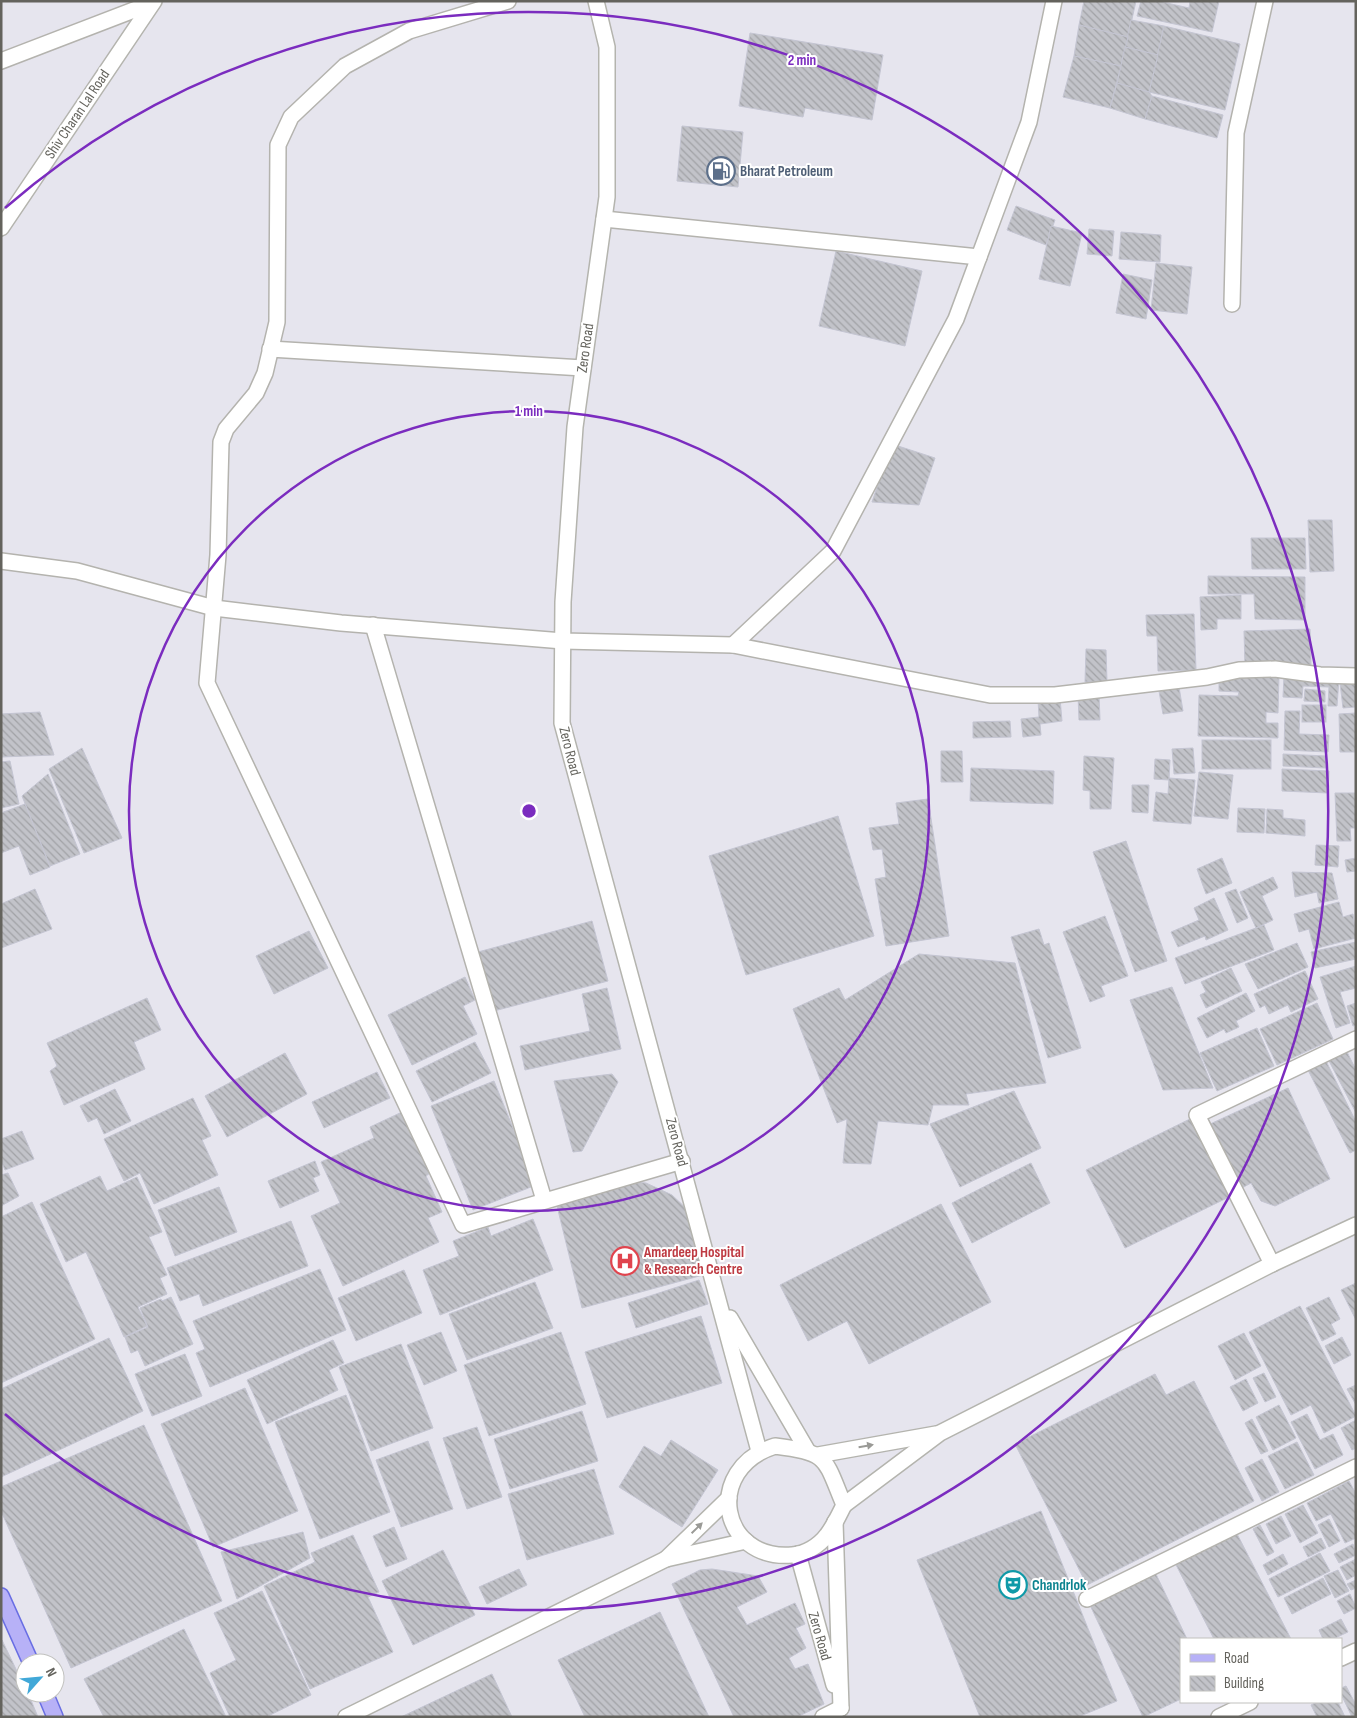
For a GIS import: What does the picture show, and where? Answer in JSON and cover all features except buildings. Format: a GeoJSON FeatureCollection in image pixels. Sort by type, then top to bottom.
{"type":"FeatureCollection","features":[{"type":"Feature","properties":{"kind":"main road"},"geometry":{"type":"LineString","coordinates":[[1,1596],[27,1653]]}},
{"type":"Feature","properties":{"kind":"main road"},"geometry":{"type":"LineString","coordinates":[[49,1703],[55,1717]]}},
{"type":"Feature","properties":{"kind":"street"},"geometry":{"type":"LineString","coordinates":[[508,1],[409,31],[345,66],[291,116],[278,145],[277,322],[265,373],[256,393],[226,429],[221,442],[218,555],[207,683],[463,1225],[682,1161]]}},
{"type":"Feature","properties":{"kind":"street","name":"Zero Road"},"geometry":{"type":"LineString","coordinates":[[596,1],[607,47],[607,197],[574,436],[563,602],[562,723],[759,1451]]}},
{"type":"Feature","properties":{"kind":"street"},"geometry":{"type":"LineString","coordinates":[[733,645],[833,551],[956,319],[1029,122],[1054,1]]}},
{"type":"Feature","properties":{"kind":"street"},"geometry":{"type":"LineString","coordinates":[[1232,304],[1236,133],[1265,1]]}},
{"type":"Feature","properties":{"kind":"street"},"geometry":{"type":"LineString","coordinates":[[1,61],[153,2]]}},
{"type":"Feature","properties":{"kind":"street","name":"Shiv Charan Lal Road"},"geometry":{"type":"LineString","coordinates":[[1,228],[153,2]]}},
{"type":"Feature","properties":{"kind":"street"},"geometry":{"type":"LineString","coordinates":[[604,219],[979,256]]}},
{"type":"Feature","properties":{"kind":"street"},"geometry":{"type":"LineString","coordinates":[[270,349],[582,368]]}},
{"type":"Feature","properties":{"kind":"street"},"geometry":{"type":"LineString","coordinates":[[1,561],[77,571],[214,608],[373,625],[563,641],[733,645],[990,695],[1056,695],[1207,677],[1239,670],[1274,669],[1320,675],[1356,676]]}},
{"type":"Feature","properties":{"kind":"street"},"geometry":{"type":"LineString","coordinates":[[373,625],[544,1200]]}},
{"type":"Feature","properties":{"kind":"street"},"geometry":{"type":"LineString","coordinates":[[1272,1264],[1197,1115],[1356,1039]]}},
{"type":"Feature","properties":{"kind":"street"},"geometry":{"type":"LineString","coordinates":[[940,1433],[812,1452],[775,1446],[759,1451],[747,1459],[738,1470],[731,1484],[728,1498],[733,1522],[746,1541],[762,1552],[779,1556],[798,1554],[814,1548],[827,1536],[844,1505],[940,1433],[1272,1264],[1356,1225]]}},
{"type":"Feature","properties":{"kind":"street"},"geometry":{"type":"LineString","coordinates":[[720,1302],[812,1452],[835,1479],[844,1505]]}},
{"type":"Feature","properties":{"kind":"street"},"geometry":{"type":"LineString","coordinates":[[1087,1599],[1356,1467]]}},
{"type":"Feature","properties":{"kind":"street"},"geometry":{"type":"LineString","coordinates":[[666,1559],[728,1498]]}},
{"type":"Feature","properties":{"kind":"street"},"geometry":{"type":"LineString","coordinates":[[823,1717],[842,1713],[836,1521]]}},
{"type":"Feature","properties":{"kind":"street"},"geometry":{"type":"LineString","coordinates":[[346,1717],[666,1559],[746,1541]]}},
{"type":"Feature","properties":{"kind":"street","name":"Zero Road"},"geometry":{"type":"LineString","coordinates":[[798,1554],[842,1713]]}},
{"type":"Feature","properties":{"kind":"street"},"geometry":{"type":"LineString","coordinates":[[1342,1658],[1356,1651]]}},
{"type":"Feature","properties":{"kind":"street"},"geometry":{"type":"LineString","coordinates":[[1219,1717],[1248,1703]]}},
{"type":"Feature","properties":{"kind":"place","name":"Bharat Petroleum"},"geometry":{"type":"Point","coordinates":[721,171]}},
{"type":"Feature","properties":{"kind":"place","name":"Amardeep Hospital & Research Centre"},"geometry":{"type":"Point","coordinates":[625,1261]}},
{"type":"Feature","properties":{"kind":"place","name":"Chandrlok"},"geometry":{"type":"Point","coordinates":[1013,1585]}}]}
